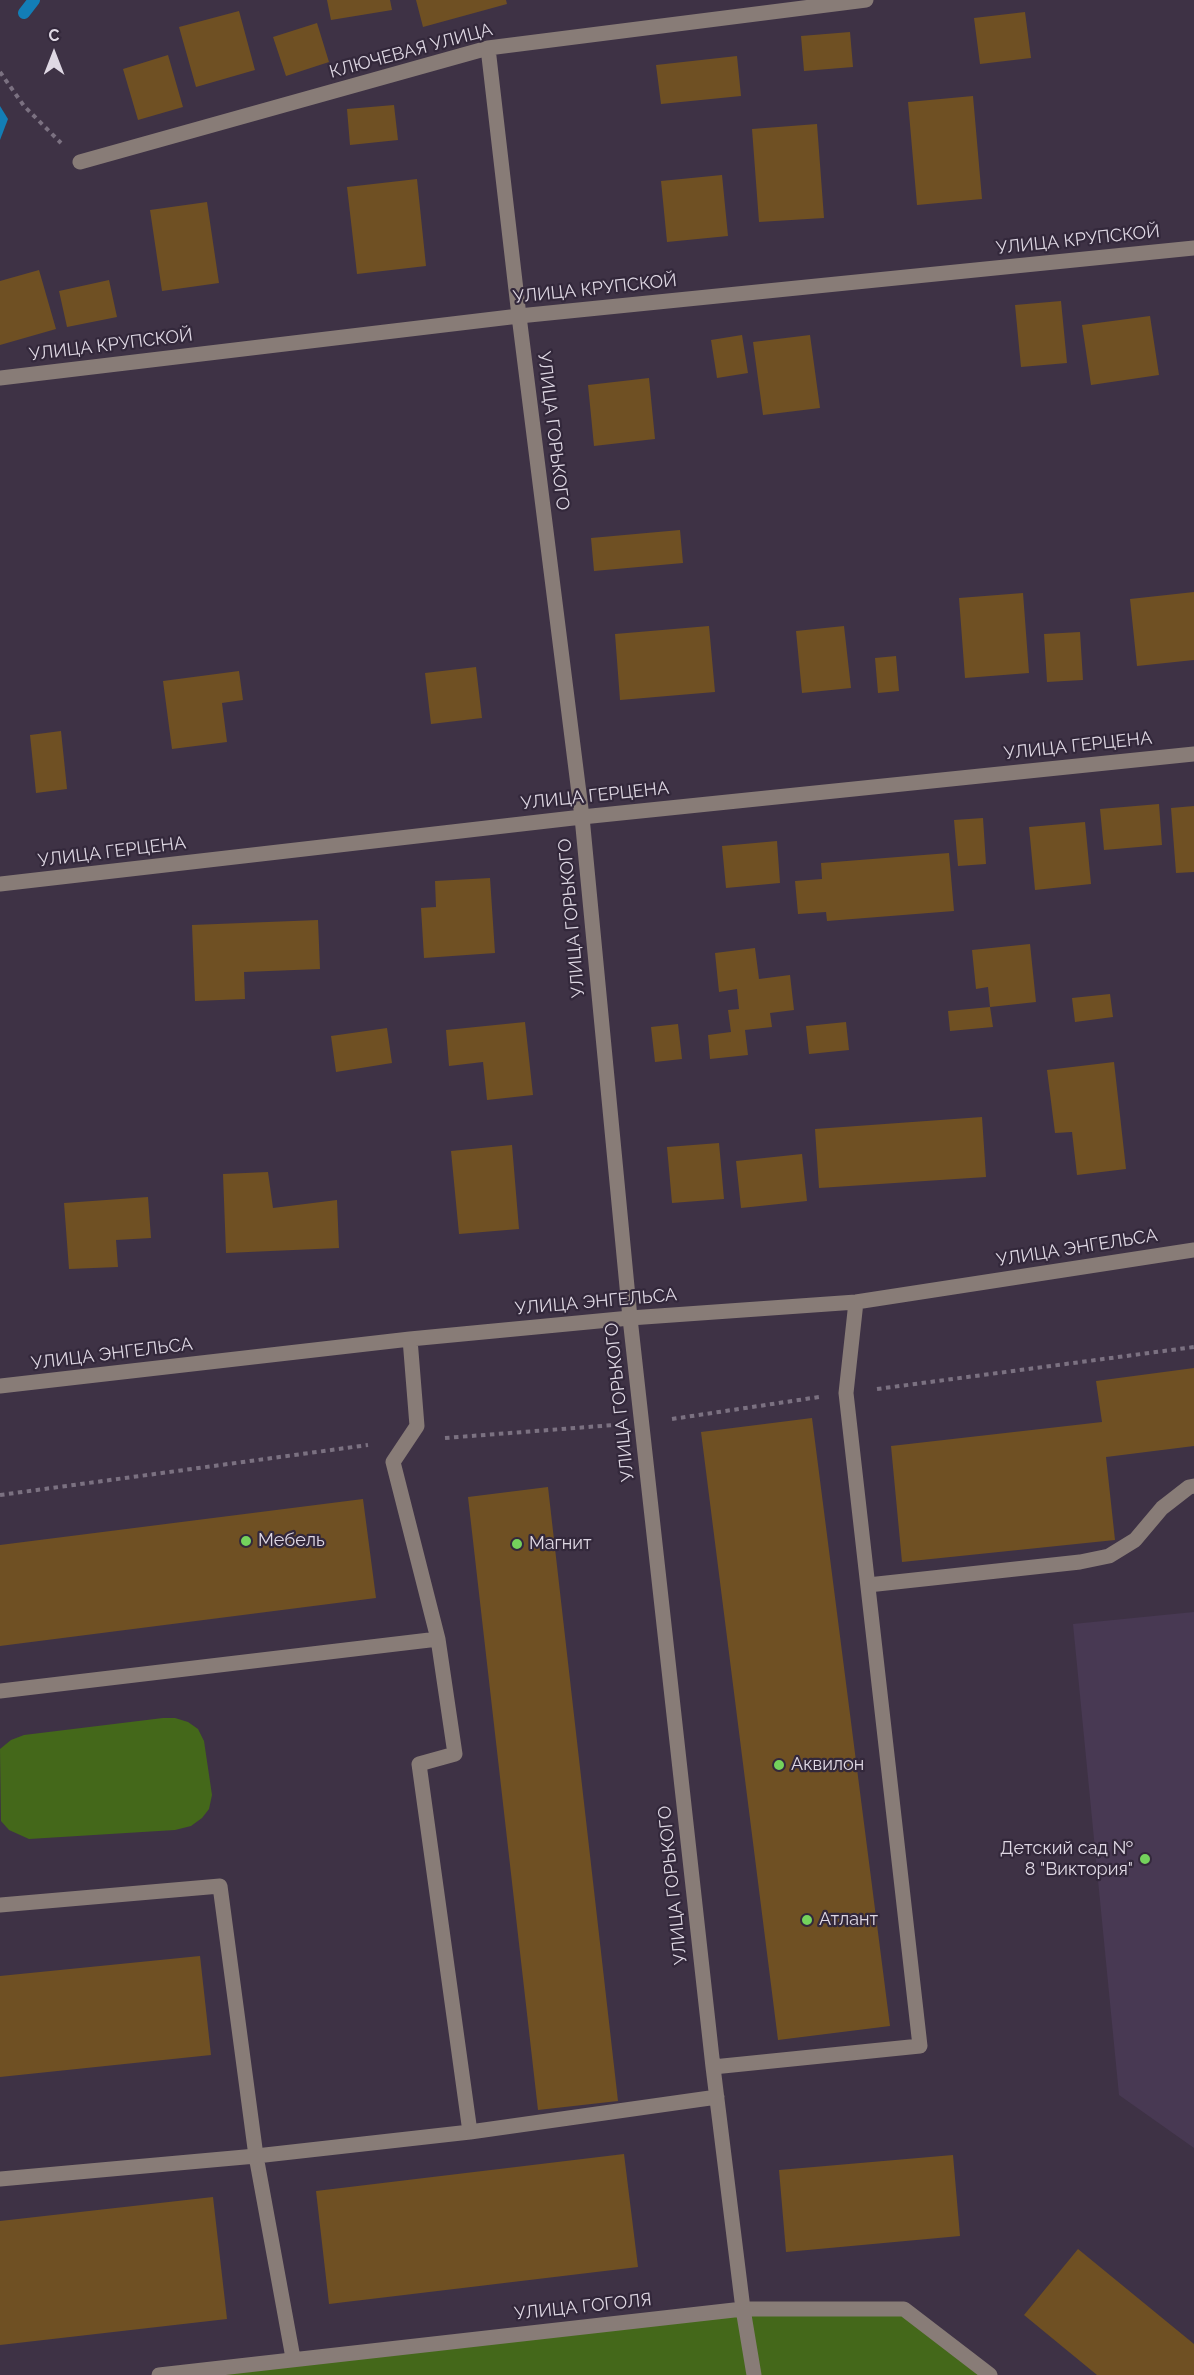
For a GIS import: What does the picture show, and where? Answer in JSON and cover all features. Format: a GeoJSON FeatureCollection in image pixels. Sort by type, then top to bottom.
{"type":"FeatureCollection","features":[{"type":"Feature","properties":{"kind":"street","name":"КЛЮЧЕВАЯ УЛИЦА"},"geometry":{"type":"LineString","coordinates":[[80,162],[488,48],[866,0]]}},
{"type":"Feature","properties":{"kind":"street","name":"УЛИЦА ГОРЬКОГО"},"geometry":{"type":"LineString","coordinates":[[488,48],[582,817],[630,1318],[712,2067],[743,2309],[754,2375]]}},
{"type":"Feature","properties":{"kind":"street","name":"УЛИЦА КРУПСКОЙ"},"geometry":{"type":"LineString","coordinates":[[0,378],[519,316],[1194,248]]}},
{"type":"Feature","properties":{"kind":"street","name":"УЛИЦА ГЕРЦЕНА"},"geometry":{"type":"LineString","coordinates":[[0,884],[582,817],[1194,754]]}},
{"type":"Feature","properties":{"kind":"street","name":"УЛИЦА ЭНГЕЛЬСА"},"geometry":{"type":"LineString","coordinates":[[0,1386],[410,1339],[630,1318],[856,1302],[1194,1250]]}},
{"type":"Feature","properties":{"kind":"street"},"geometry":{"type":"LineString","coordinates":[[712,2067],[920,2046],[846,1393],[856,1302]]}},
{"type":"Feature","properties":{"kind":"street"},"geometry":{"type":"LineString","coordinates":[[410,1339],[417,1426],[393,1462],[438,1639],[455,1754],[419,1764],[470,2132]]}},
{"type":"Feature","properties":{"kind":"street"},"geometry":{"type":"LineString","coordinates":[[868,1585],[1080,1562],[1109,1556],[1135,1540],[1162,1508],[1189,1487],[1194,1486]]}},
{"type":"Feature","properties":{"kind":"street"},"geometry":{"type":"LineString","coordinates":[[0,1691],[438,1639]]}},
{"type":"Feature","properties":{"kind":"street"},"geometry":{"type":"LineString","coordinates":[[0,1905],[220,1886],[256,2156],[293,2358]]}},
{"type":"Feature","properties":{"kind":"street"},"geometry":{"type":"LineString","coordinates":[[0,2179],[256,2156],[470,2132],[717,2097]]}},
{"type":"Feature","properties":{"kind":"street","name":"УЛИЦА ГОГОЛЯ"},"geometry":{"type":"LineString","coordinates":[[159,2375],[293,2358],[743,2309],[904,2309],[990,2375]]}},
{"type":"Feature","properties":{"kind":"path"},"geometry":{"type":"LineString","coordinates":[[0,72],[24,106],[80,162]]}},
{"type":"Feature","properties":{"kind":"path"},"geometry":{"type":"LineString","coordinates":[[0,1495],[406,1441],[642,1423],[846,1393],[1194,1347]]}},
{"type":"Feature","properties":{"kind":"shaded area","name":"Детский сад № 8 \"Виктория\""},"geometry":{"type":"Polygon","coordinates":[[[1194,1612],[1194,2148],[1119,2095],[1073,1624],[1194,1612]]]}},
{"type":"Feature","properties":{"kind":"green space"},"geometry":{"type":"Polygon","coordinates":[[[175,1718],[188,1722],[198,1729],[204,1741],[212,1795],[209,1809],[191,1826],[175,1830],[29,1839],[9,1830],[1,1821],[0,1749],[11,1740],[24,1735],[175,1718]]]}},
{"type":"Feature","properties":{"kind":"green space"},"geometry":{"type":"Polygon","coordinates":[[[743,2309],[904,2309],[990,2375],[159,2375],[743,2309]]]}},
{"type":"Feature","properties":{"kind":"water"},"geometry":{"type":"Polygon","coordinates":[[[0,106],[8,119],[0,140],[0,106]]]}},
{"type":"Feature","properties":{"kind":"building"},"geometry":{"type":"Polygon","coordinates":[[[327,0],[390,0],[392,10],[331,20],[327,0]]]}},
{"type":"Feature","properties":{"kind":"building"},"geometry":{"type":"Polygon","coordinates":[[[416,0],[506,0],[507,4],[423,27],[416,0]]]}},
{"type":"Feature","properties":{"kind":"building"},"geometry":{"type":"Polygon","coordinates":[[[239,11],[255,70],[196,87],[179,27],[239,11]]]}},
{"type":"Feature","properties":{"kind":"building"},"geometry":{"type":"Polygon","coordinates":[[[1025,12],[1031,58],[980,64],[974,18],[1025,12]]]}},
{"type":"Feature","properties":{"kind":"building"},"geometry":{"type":"Polygon","coordinates":[[[317,23],[329,62],[286,76],[273,37],[317,23]]]}},
{"type":"Feature","properties":{"kind":"building"},"geometry":{"type":"Polygon","coordinates":[[[850,32],[853,67],[804,71],[801,36],[850,32]]]}},
{"type":"Feature","properties":{"kind":"building"},"geometry":{"type":"Polygon","coordinates":[[[168,55],[183,107],[138,120],[123,69],[168,55]]]}},
{"type":"Feature","properties":{"kind":"building"},"geometry":{"type":"Polygon","coordinates":[[[737,56],[741,96],[661,104],[656,65],[737,56]]]}},
{"type":"Feature","properties":{"kind":"building"},"geometry":{"type":"Polygon","coordinates":[[[973,96],[982,199],[917,205],[908,102],[973,96]]]}},
{"type":"Feature","properties":{"kind":"building"},"geometry":{"type":"Polygon","coordinates":[[[394,105],[398,140],[350,145],[347,109],[394,105]]]}},
{"type":"Feature","properties":{"kind":"building"},"geometry":{"type":"Polygon","coordinates":[[[817,124],[824,218],[759,222],[752,129],[817,124]]]}},
{"type":"Feature","properties":{"kind":"building"},"geometry":{"type":"Polygon","coordinates":[[[722,175],[728,236],[667,242],[661,181],[722,175]]]}},
{"type":"Feature","properties":{"kind":"building"},"geometry":{"type":"Polygon","coordinates":[[[417,179],[426,266],[357,274],[347,187],[417,179]]]}},
{"type":"Feature","properties":{"kind":"building"},"geometry":{"type":"Polygon","coordinates":[[[207,202],[219,283],[162,291],[150,210],[207,202]]]}},
{"type":"Feature","properties":{"kind":"building"},"geometry":{"type":"Polygon","coordinates":[[[39,270],[56,329],[0,345],[0,281],[39,270]]]}},
{"type":"Feature","properties":{"kind":"building"},"geometry":{"type":"Polygon","coordinates":[[[109,280],[117,317],[67,327],[59,291],[109,280]]]}},
{"type":"Feature","properties":{"kind":"building"},"geometry":{"type":"Polygon","coordinates":[[[1061,301],[1067,363],[1021,367],[1015,305],[1061,301]]]}},
{"type":"Feature","properties":{"kind":"building"},"geometry":{"type":"Polygon","coordinates":[[[1150,316],[1159,375],[1091,385],[1082,325],[1150,316]]]}},
{"type":"Feature","properties":{"kind":"building"},"geometry":{"type":"Polygon","coordinates":[[[742,335],[748,373],[717,378],[711,340],[742,335]]]}},
{"type":"Feature","properties":{"kind":"building"},"geometry":{"type":"Polygon","coordinates":[[[810,335],[820,408],[763,415],[753,342],[810,335]]]}},
{"type":"Feature","properties":{"kind":"building"},"geometry":{"type":"Polygon","coordinates":[[[649,378],[655,439],[594,446],[588,385],[649,378]]]}},
{"type":"Feature","properties":{"kind":"building"},"geometry":{"type":"Polygon","coordinates":[[[680,530],[683,563],[594,571],[591,538],[680,530]]]}},
{"type":"Feature","properties":{"kind":"building"},"geometry":{"type":"Polygon","coordinates":[[[1194,592],[1194,660],[1137,666],[1130,599],[1194,592]]]}},
{"type":"Feature","properties":{"kind":"building"},"geometry":{"type":"Polygon","coordinates":[[[1023,593],[1029,673],[965,678],[959,598],[1023,593]]]}},
{"type":"Feature","properties":{"kind":"building"},"geometry":{"type":"Polygon","coordinates":[[[709,626],[715,692],[620,700],[615,634],[709,626]]]}},
{"type":"Feature","properties":{"kind":"building"},"geometry":{"type":"Polygon","coordinates":[[[844,626],[851,688],[802,693],[796,631],[844,626]]]}},
{"type":"Feature","properties":{"kind":"building"},"geometry":{"type":"Polygon","coordinates":[[[1080,632],[1083,680],[1047,682],[1044,634],[1080,632]]]}},
{"type":"Feature","properties":{"kind":"building"},"geometry":{"type":"Polygon","coordinates":[[[896,656],[899,691],[878,693],[875,658],[896,656]]]}},
{"type":"Feature","properties":{"kind":"building"},"geometry":{"type":"Polygon","coordinates":[[[476,667],[482,718],[431,724],[425,673],[476,667]]]}},
{"type":"Feature","properties":{"kind":"building"},"geometry":{"type":"Polygon","coordinates":[[[239,671],[243,700],[222,703],[227,742],[172,749],[163,681],[239,671]]]}},
{"type":"Feature","properties":{"kind":"building"},"geometry":{"type":"Polygon","coordinates":[[[61,731],[67,789],[36,793],[30,735],[61,731]]]}},
{"type":"Feature","properties":{"kind":"building"},"geometry":{"type":"Polygon","coordinates":[[[1159,804],[1162,845],[1104,850],[1100,809],[1159,804]]]}},
{"type":"Feature","properties":{"kind":"building"},"geometry":{"type":"Polygon","coordinates":[[[1194,806],[1194,872],[1176,873],[1171,808],[1194,806]]]}},
{"type":"Feature","properties":{"kind":"building"},"geometry":{"type":"Polygon","coordinates":[[[983,818],[986,864],[958,866],[954,820],[983,818]]]}},
{"type":"Feature","properties":{"kind":"building"},"geometry":{"type":"Polygon","coordinates":[[[1085,822],[1091,884],[1035,890],[1029,827],[1085,822]]]}},
{"type":"Feature","properties":{"kind":"building"},"geometry":{"type":"Polygon","coordinates":[[[777,841],[780,883],[726,888],[722,846],[777,841]]]}},
{"type":"Feature","properties":{"kind":"building"},"geometry":{"type":"Polygon","coordinates":[[[949,853],[954,911],[827,921],[826,912],[798,914],[795,881],[822,879],[821,863],[949,853]]]}},
{"type":"Feature","properties":{"kind":"building"},"geometry":{"type":"Polygon","coordinates":[[[490,878],[495,953],[424,958],[421,908],[436,907],[435,881],[490,878]]]}},
{"type":"Feature","properties":{"kind":"building"},"geometry":{"type":"Polygon","coordinates":[[[318,920],[320,969],[244,972],[245,999],[195,1001],[192,925],[318,920]]]}},
{"type":"Feature","properties":{"kind":"building"},"geometry":{"type":"Polygon","coordinates":[[[1030,944],[1036,1002],[990,1007],[988,987],[976,989],[972,950],[1030,944]]]}},
{"type":"Feature","properties":{"kind":"building"},"geometry":{"type":"Polygon","coordinates":[[[755,948],[759,979],[790,975],[794,1010],[770,1013],[772,1027],[745,1030],[748,1055],[710,1059],[708,1035],[731,1032],[728,1010],[739,1009],[737,989],[719,992],[715,953],[755,948]]]}},
{"type":"Feature","properties":{"kind":"building"},"geometry":{"type":"Polygon","coordinates":[[[1110,994],[1113,1017],[1075,1022],[1072,998],[1110,994]]]}},
{"type":"Feature","properties":{"kind":"building"},"geometry":{"type":"Polygon","coordinates":[[[990,1007],[993,1027],[950,1031],[948,1011],[990,1007]]]}},
{"type":"Feature","properties":{"kind":"building"},"geometry":{"type":"Polygon","coordinates":[[[525,1022],[533,1095],[487,1100],[483,1062],[449,1066],[446,1030],[525,1022]]]}},
{"type":"Feature","properties":{"kind":"building"},"geometry":{"type":"Polygon","coordinates":[[[846,1022],[849,1050],[809,1054],[806,1026],[846,1022]]]}},
{"type":"Feature","properties":{"kind":"building"},"geometry":{"type":"Polygon","coordinates":[[[678,1024],[682,1059],[655,1062],[651,1027],[678,1024]]]}},
{"type":"Feature","properties":{"kind":"building"},"geometry":{"type":"Polygon","coordinates":[[[387,1028],[392,1063],[336,1072],[331,1036],[387,1028]]]}},
{"type":"Feature","properties":{"kind":"building"},"geometry":{"type":"Polygon","coordinates":[[[1114,1062],[1126,1169],[1077,1175],[1072,1132],[1055,1133],[1047,1070],[1114,1062]]]}},
{"type":"Feature","properties":{"kind":"building"},"geometry":{"type":"Polygon","coordinates":[[[982,1117],[986,1177],[819,1188],[815,1129],[982,1117]]]}},
{"type":"Feature","properties":{"kind":"building"},"geometry":{"type":"Polygon","coordinates":[[[719,1143],[724,1199],[672,1203],[667,1147],[719,1143]]]}},
{"type":"Feature","properties":{"kind":"building"},"geometry":{"type":"Polygon","coordinates":[[[512,1145],[519,1229],[459,1234],[451,1151],[512,1145]]]}},
{"type":"Feature","properties":{"kind":"building"},"geometry":{"type":"Polygon","coordinates":[[[802,1154],[807,1201],[741,1208],[736,1161],[802,1154]]]}},
{"type":"Feature","properties":{"kind":"building"},"geometry":{"type":"Polygon","coordinates":[[[268,1172],[273,1208],[337,1200],[339,1248],[226,1253],[223,1174],[268,1172]]]}},
{"type":"Feature","properties":{"kind":"building"},"geometry":{"type":"Polygon","coordinates":[[[148,1197],[151,1238],[116,1240],[118,1267],[69,1269],[64,1203],[148,1197]]]}},
{"type":"Feature","properties":{"kind":"building"},"geometry":{"type":"Polygon","coordinates":[[[1194,1368],[1194,1446],[1106,1457],[1115,1540],[902,1562],[891,1446],[1102,1422],[1096,1381],[1194,1368]]]}},
{"type":"Feature","properties":{"kind":"building"},"geometry":{"type":"Polygon","coordinates":[[[812,1418],[890,2026],[778,2040],[701,1432],[812,1418]]]}},
{"type":"Feature","properties":{"kind":"building"},"geometry":{"type":"Polygon","coordinates":[[[548,1487],[618,2101],[538,2110],[468,1497],[548,1487]]]}},
{"type":"Feature","properties":{"kind":"building"},"geometry":{"type":"Polygon","coordinates":[[[363,1499],[376,1598],[0,1646],[0,1545],[363,1499]]]}},
{"type":"Feature","properties":{"kind":"building"},"geometry":{"type":"Polygon","coordinates":[[[200,1956],[211,2055],[0,2077],[0,1976],[200,1956]]]}},
{"type":"Feature","properties":{"kind":"building"},"geometry":{"type":"Polygon","coordinates":[[[624,2154],[638,2267],[329,2304],[316,2191],[624,2154]]]}},
{"type":"Feature","properties":{"kind":"building"},"geometry":{"type":"Polygon","coordinates":[[[953,2155],[960,2236],[786,2252],[779,2170],[953,2155]]]}},
{"type":"Feature","properties":{"kind":"building"},"geometry":{"type":"Polygon","coordinates":[[[213,2197],[227,2319],[0,2345],[0,2221],[213,2197]]]}},
{"type":"Feature","properties":{"kind":"building"},"geometry":{"type":"Polygon","coordinates":[[[1078,2249],[1194,2344],[1194,2375],[1097,2375],[1024,2315],[1078,2249]]]}},
{"type":"Feature","properties":{"kind":"waterway"},"geometry":{"type":"LineString","coordinates":[[24,13],[34,0]]}},
{"type":"Feature","properties":{"kind":"place","name":"Мебель"},"geometry":{"type":"Point","coordinates":[246,1541]}},
{"type":"Feature","properties":{"kind":"place","name":"Магнит"},"geometry":{"type":"Point","coordinates":[517,1544]}},
{"type":"Feature","properties":{"kind":"place","name":"Аквилон"},"geometry":{"type":"Point","coordinates":[779,1765]}},
{"type":"Feature","properties":{"kind":"place","name":"Детский сад № 8 \"Виктория\""},"geometry":{"type":"Point","coordinates":[1145,1859]}},
{"type":"Feature","properties":{"kind":"place","name":"Атлант"},"geometry":{"type":"Point","coordinates":[807,1920]}}]}
